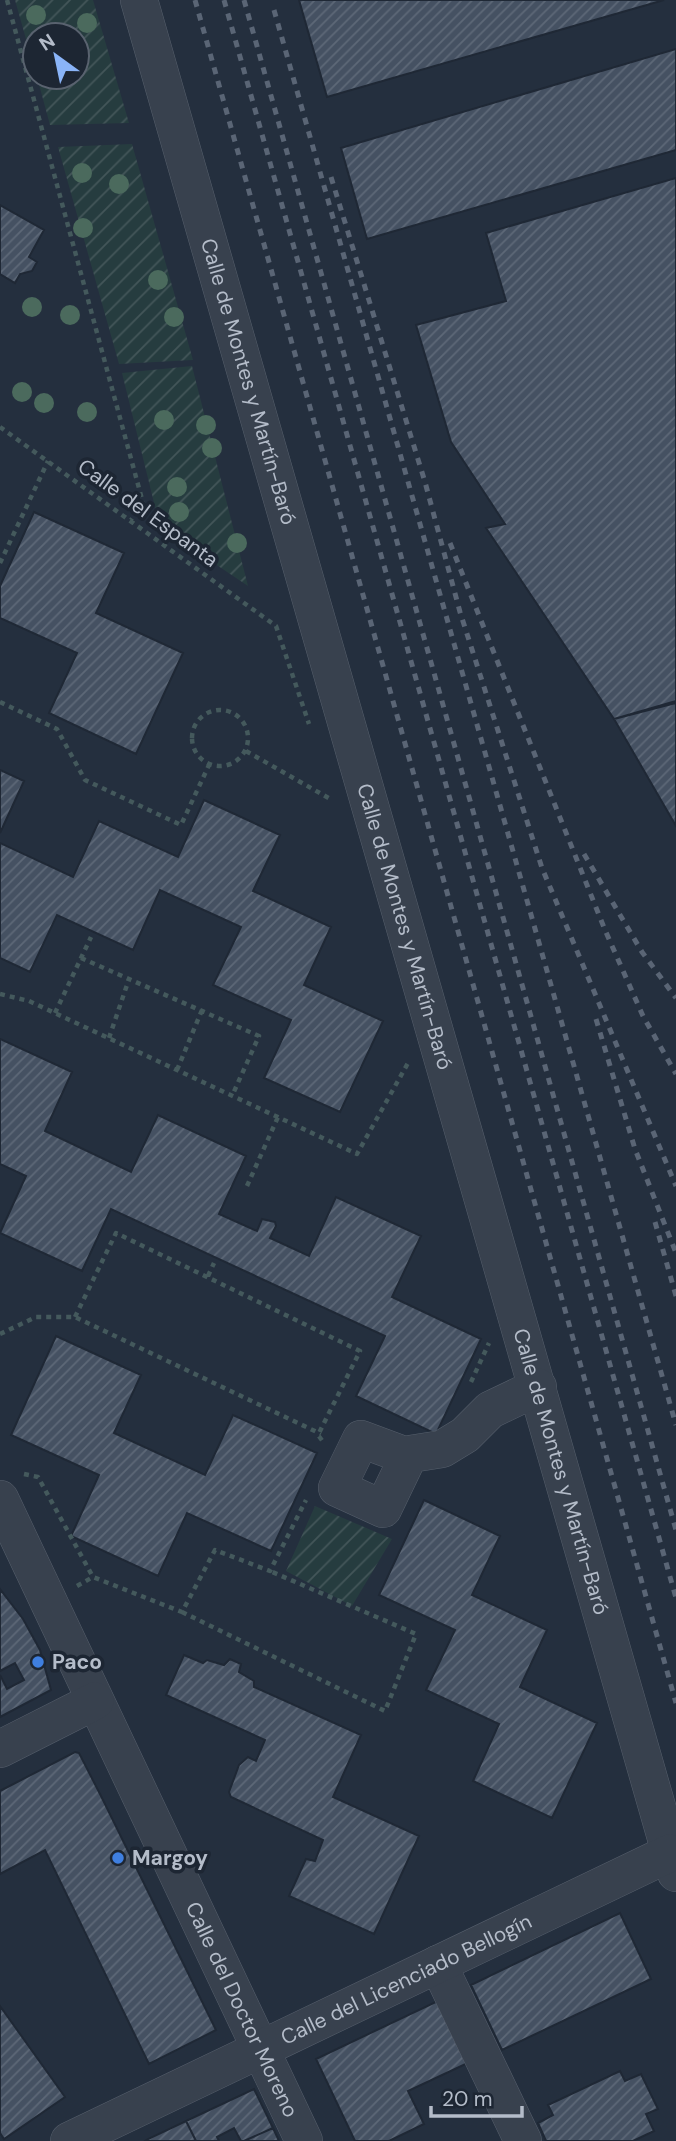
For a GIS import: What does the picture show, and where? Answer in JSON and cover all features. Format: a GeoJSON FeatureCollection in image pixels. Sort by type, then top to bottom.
{"type":"FeatureCollection","features":[{"type":"Feature","properties":{"kind":"street","name":"Calle de Montes y Martín-Baró"},"geometry":{"type":"LineString","coordinates":[[139,0],[673,1863]]}},
{"type":"Feature","properties":{"kind":"street"},"geometry":{"type":"LineString","coordinates":[[409,1455],[442,1449],[465,1435],[490,1410],[538,1387]]}},
{"type":"Feature","properties":{"kind":"street","name":"Calle del Doctor Moreno"},"geometry":{"type":"LineString","coordinates":[[6,1486],[13,1560],[48,1601],[303,2141]]}},
{"type":"Feature","properties":{"kind":"street"},"geometry":{"type":"LineString","coordinates":[[0,1749],[95,1701]]}},
{"type":"Feature","properties":{"kind":"street","name":"Calle del Licenciado Bellogín"},"geometry":{"type":"LineString","coordinates":[[69,2141],[438,1964],[673,1863]]}},
{"type":"Feature","properties":{"kind":"street"},"geometry":{"type":"LineString","coordinates":[[438,1964],[523,2141]]}},
{"type":"Feature","properties":{"kind":"path"},"geometry":{"type":"LineString","coordinates":[[7,0],[143,503],[131,520]]}},
{"type":"Feature","properties":{"kind":"path","name":"Calle del Espanta"},"geometry":{"type":"LineString","coordinates":[[0,427],[276,626],[309,726]]}},
{"type":"Feature","properties":{"kind":"path"},"geometry":{"type":"LineString","coordinates":[[0,564],[48,461]]}},
{"type":"Feature","properties":{"kind":"path"},"geometry":{"type":"LineString","coordinates":[[0,702],[57,729],[85,780],[181,824],[209,765]]}},
{"type":"Feature","properties":{"kind":"path"},"geometry":{"type":"LineString","coordinates":[[209,712],[231,712],[244,722],[249,741],[246,751],[228,766],[209,765],[196,754],[191,733],[201,717],[209,712]]}},
{"type":"Feature","properties":{"kind":"path"},"geometry":{"type":"LineString","coordinates":[[246,751],[334,801],[330,788]]}},
{"type":"Feature","properties":{"kind":"path"},"geometry":{"type":"LineString","coordinates":[[55,1013],[91,937]]}},
{"type":"Feature","properties":{"kind":"path"},"geometry":{"type":"LineString","coordinates":[[82,958],[259,1035],[232,1096]]}},
{"type":"Feature","properties":{"kind":"path"},"geometry":{"type":"LineString","coordinates":[[109,1038],[129,979]]}},
{"type":"Feature","properties":{"kind":"path"},"geometry":{"type":"LineString","coordinates":[[0,994],[29,1001],[356,1154],[412,1056],[415,1069]]}},
{"type":"Feature","properties":{"kind":"path"},"geometry":{"type":"LineString","coordinates":[[177,1070],[202,1010]]}},
{"type":"Feature","properties":{"kind":"path"},"geometry":{"type":"LineString","coordinates":[[247,1186],[278,1117]]}},
{"type":"Feature","properties":{"kind":"path"},"geometry":{"type":"LineString","coordinates":[[75,1317],[116,1233],[208,1276],[360,1351],[318,1435]]}},
{"type":"Feature","properties":{"kind":"path"},"geometry":{"type":"LineString","coordinates":[[208,1276],[214,1263]]}},
{"type":"Feature","properties":{"kind":"path"},"geometry":{"type":"LineString","coordinates":[[0,1334],[36,1317],[75,1317],[318,1435],[330,1453]]}},
{"type":"Feature","properties":{"kind":"path"},"geometry":{"type":"LineString","coordinates":[[466,1394],[492,1336]]}},
{"type":"Feature","properties":{"kind":"path"},"geometry":{"type":"LineString","coordinates":[[318,1435],[328,1432]]}},
{"type":"Feature","properties":{"kind":"path"},"geometry":{"type":"LineString","coordinates":[[6,1486],[38,1477],[93,1577],[182,1612],[385,1711],[416,1634],[215,1550],[182,1612]]}},
{"type":"Feature","properties":{"kind":"path"},"geometry":{"type":"LineString","coordinates":[[270,1571],[312,1489]]}},
{"type":"Feature","properties":{"kind":"path"},"geometry":{"type":"LineString","coordinates":[[48,1601],[93,1577]]}},
{"type":"Feature","properties":{"kind":"green space"},"geometry":{"type":"Polygon","coordinates":[[[15,0],[93,0],[129,123],[50,125],[41,91],[91,91],[91,21],[21,21],[15,0]]]}},
{"type":"Feature","properties":{"kind":"green space"},"geometry":{"type":"Polygon","coordinates":[[[132,144],[193,360],[119,364],[58,147],[132,144]]]}},
{"type":"Feature","properties":{"kind":"green space"},"geometry":{"type":"Polygon","coordinates":[[[192,366],[248,586],[160,527],[122,373],[192,366]]]}},
{"type":"Feature","properties":{"kind":"green space"},"geometry":{"type":"Polygon","coordinates":[[[315,1506],[392,1539],[352,1606],[286,1571],[315,1506]]]}},
{"type":"Feature","properties":{"kind":"building"},"geometry":{"type":"Polygon","coordinates":[[[299,0],[664,0],[327,97],[299,0]]]}},
{"type":"Feature","properties":{"kind":"building"},"geometry":{"type":"Polygon","coordinates":[[[676,49],[676,150],[367,239],[341,148],[676,49]]]}},
{"type":"Feature","properties":{"kind":"building"},"geometry":{"type":"Polygon","coordinates":[[[676,178],[676,701],[614,719],[486,528],[505,524],[451,442],[416,325],[506,301],[486,233],[676,178]]]}},
{"type":"Feature","properties":{"kind":"building"},"geometry":{"type":"Polygon","coordinates":[[[0,205],[44,230],[29,257],[37,262],[32,271],[20,274],[15,283],[0,274],[0,205]]]}},
{"type":"Feature","properties":{"kind":"building"},"geometry":{"type":"Polygon","coordinates":[[[34,512],[124,553],[96,613],[183,653],[136,754],[49,713],[77,653],[0,618],[0,586],[34,512]]]}},
{"type":"Feature","properties":{"kind":"building"},"geometry":{"type":"Polygon","coordinates":[[[676,703],[676,826],[614,719],[676,703]]]}},
{"type":"Feature","properties":{"kind":"building"},"geometry":{"type":"Polygon","coordinates":[[[0,770],[24,781],[0,833],[0,770]]]}},
{"type":"Feature","properties":{"kind":"building"},"geometry":{"type":"Polygon","coordinates":[[[204,800],[280,835],[253,891],[331,927],[304,985],[383,1021],[340,1112],[264,1078],[291,1020],[213,985],[241,927],[160,890],[133,950],[57,915],[30,972],[0,958],[0,843],[73,877],[99,821],[178,857],[204,800]]]}},
{"type":"Feature","properties":{"kind":"building"},"geometry":{"type":"Polygon","coordinates":[[[0,1039],[72,1072],[45,1131],[131,1172],[158,1115],[246,1156],[219,1214],[257,1231],[262,1219],[275,1222],[276,1226],[270,1238],[309,1256],[336,1197],[421,1236],[392,1297],[481,1339],[436,1434],[356,1396],[385,1336],[111,1209],[82,1271],[0,1233],[26,1176],[0,1164],[0,1039]]]}},
{"type":"Feature","properties":{"kind":"building"},"geometry":{"type":"Polygon","coordinates":[[[56,1336],[141,1375],[114,1433],[205,1475],[233,1415],[317,1453],[271,1551],[187,1513],[158,1576],[71,1536],[99,1475],[11,1435],[56,1336]]]}},
{"type":"Feature","properties":{"kind":"building"},"geometry":{"type":"Polygon","coordinates":[[[424,1500],[500,1536],[472,1595],[547,1630],[520,1687],[597,1723],[552,1818],[473,1781],[499,1724],[426,1690],[455,1630],[379,1595],[424,1500]]]}},
{"type":"Feature","properties":{"kind":"building"},"geometry":{"type":"Polygon","coordinates":[[[0,1589],[23,1619],[40,1650],[51,1690],[0,1717],[0,1675],[7,1689],[24,1680],[15,1663],[0,1671],[0,1589]]]}},
{"type":"Feature","properties":{"kind":"building"},"geometry":{"type":"Polygon","coordinates":[[[184,1655],[203,1663],[207,1660],[224,1665],[230,1659],[241,1664],[239,1672],[254,1681],[254,1687],[361,1735],[333,1797],[419,1836],[374,1934],[289,1896],[306,1859],[315,1861],[323,1840],[231,1797],[229,1792],[239,1765],[248,1757],[256,1761],[265,1740],[166,1695],[184,1655]]]}},
{"type":"Feature","properties":{"kind":"building"},"geometry":{"type":"Polygon","coordinates":[[[75,1752],[79,1753],[101,1796],[216,2030],[149,2064],[45,1850],[0,1874],[0,1791],[75,1752]]]}},
{"type":"Feature","properties":{"kind":"building"},"geometry":{"type":"Polygon","coordinates":[[[620,1913],[651,1979],[502,2050],[471,1985],[620,1913]]]}},
{"type":"Feature","properties":{"kind":"building"},"geometry":{"type":"Polygon","coordinates":[[[442,1999],[472,2061],[408,2091],[424,2124],[389,2141],[355,2141],[316,2059],[442,1999]]]}},
{"type":"Feature","properties":{"kind":"building"},"geometry":{"type":"Polygon","coordinates":[[[0,2006],[65,2097],[4,2139],[0,2133],[0,2006]]]}},
{"type":"Feature","properties":{"kind":"building"},"geometry":{"type":"Polygon","coordinates":[[[620,2071],[625,2081],[641,2074],[658,2109],[646,2114],[654,2131],[633,2141],[546,2141],[538,2123],[553,2115],[548,2105],[620,2071]]]}},
{"type":"Feature","properties":{"kind":"building"},"geometry":{"type":"Polygon","coordinates":[[[254,2089],[273,2128],[244,2141],[241,2141],[234,2128],[217,2137],[219,2141],[196,2141],[186,2121],[254,2089]]]}},
{"type":"Feature","properties":{"kind":"building"},"geometry":{"type":"Polygon","coordinates":[[[186,2121],[196,2141],[145,2141],[148,2139],[186,2121]]]}},
{"type":"Feature","properties":{"kind":"building"},"geometry":{"type":"Polygon","coordinates":[[[273,2128],[279,2141],[244,2141],[273,2128]]]}},
{"type":"Feature","properties":{"kind":"railway"},"geometry":{"type":"LineString","coordinates":[[195,0],[676,1703]]}},
{"type":"Feature","properties":{"kind":"railway"},"geometry":{"type":"LineString","coordinates":[[224,0],[676,1598]]}},
{"type":"Feature","properties":{"kind":"railway"},"geometry":{"type":"LineString","coordinates":[[244,0],[676,1530]]}},
{"type":"Feature","properties":{"kind":"railway"},"geometry":{"type":"LineString","coordinates":[[274,10],[676,1425]]}},
{"type":"Feature","properties":{"kind":"railway"},"geometry":{"type":"LineString","coordinates":[[331,177],[425,482],[460,612],[542,868],[676,1186]]}},
{"type":"Feature","properties":{"kind":"railway"},"geometry":{"type":"LineString","coordinates":[[450,543],[605,930],[643,1016],[676,1074]]}},
{"type":"Feature","properties":{"kind":"railway"},"geometry":{"type":"LineString","coordinates":[[584,854],[642,952],[676,998]]}},
{"type":"Feature","properties":{"kind":"railway"},"geometry":{"type":"LineString","coordinates":[[596,1019],[635,1149],[676,1253]]}},
{"type":"Feature","properties":{"kind":"railway"},"geometry":{"type":"LineString","coordinates":[[655,1222],[676,1296]]}},
{"type":"Feature","properties":{"kind":"place","name":"Paco"},"geometry":{"type":"Point","coordinates":[38,1662]}},
{"type":"Feature","properties":{"kind":"place","name":"Margoy"},"geometry":{"type":"Point","coordinates":[118,1858]}}]}
